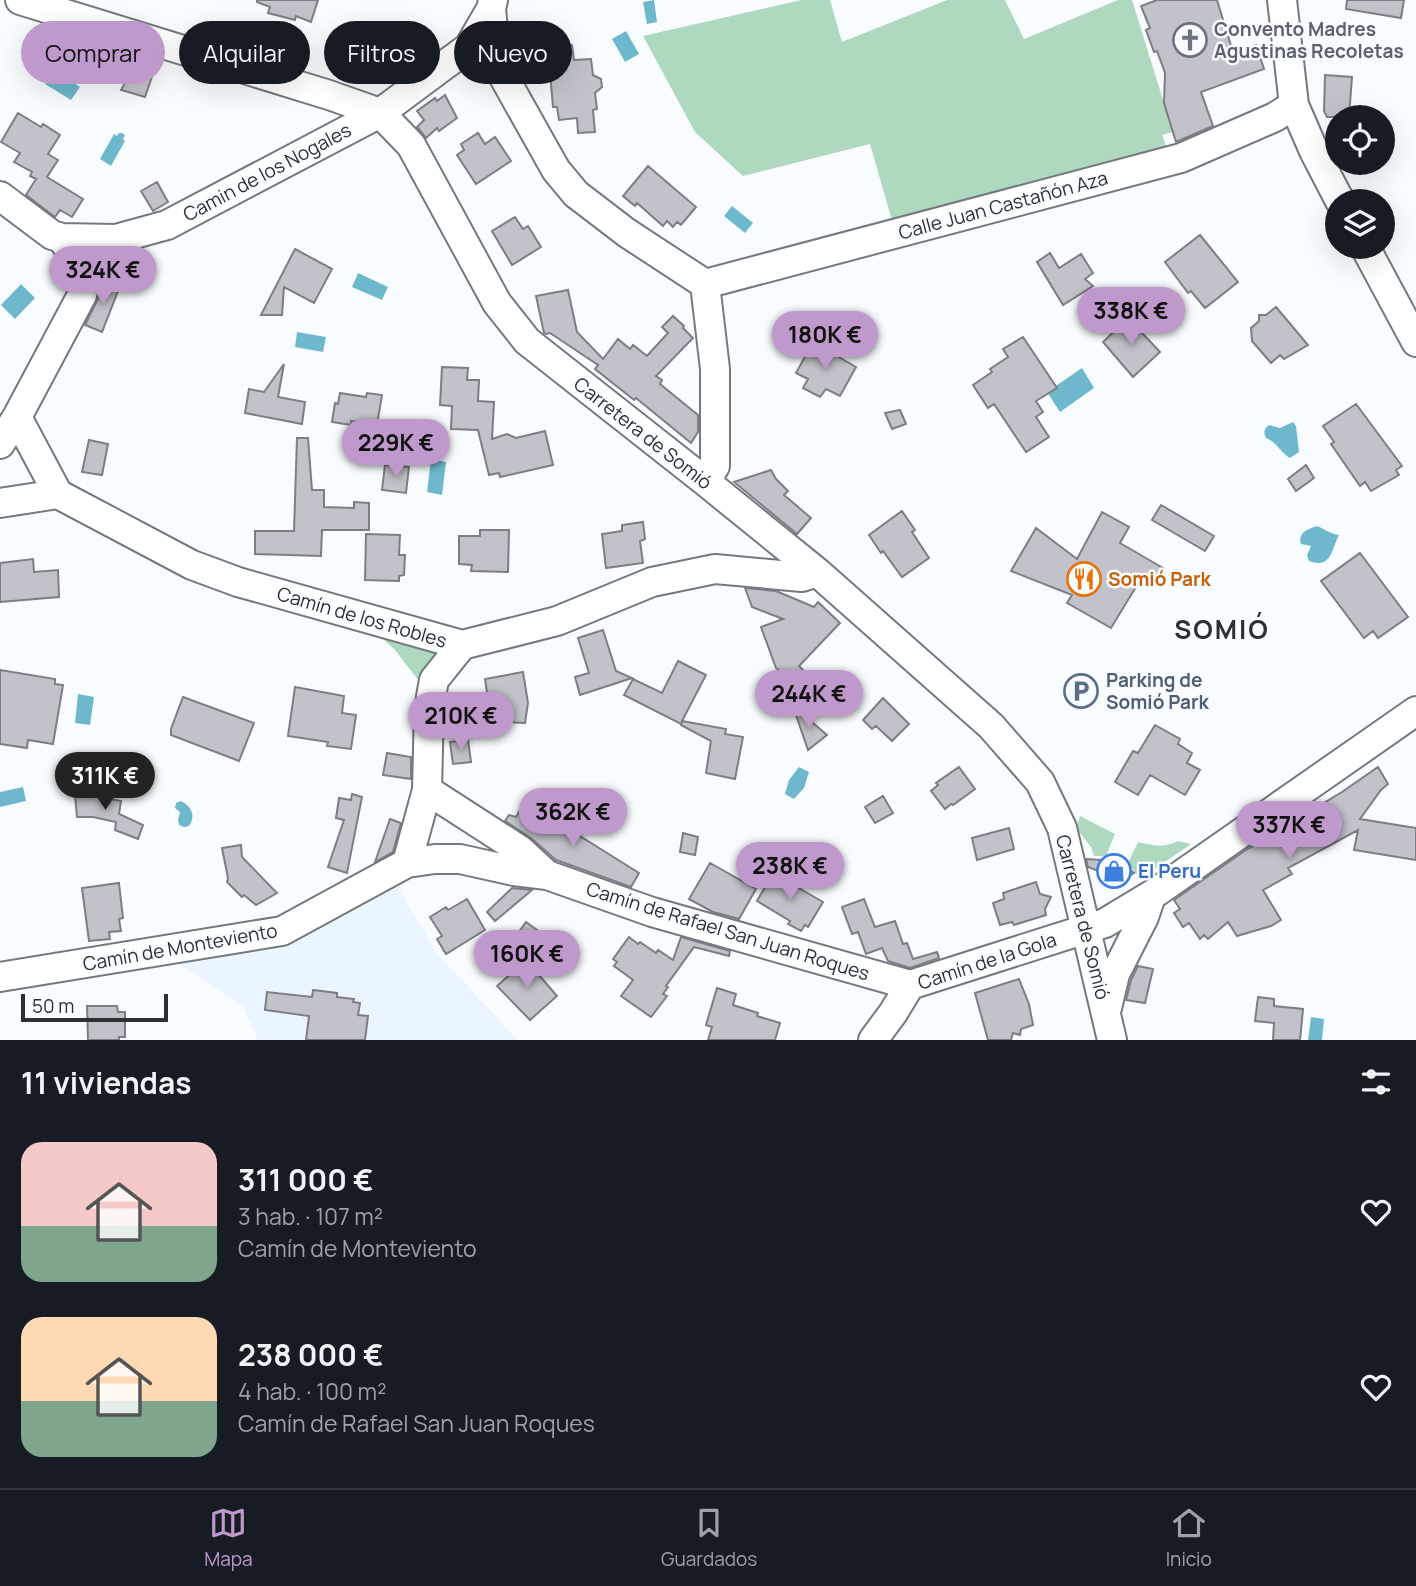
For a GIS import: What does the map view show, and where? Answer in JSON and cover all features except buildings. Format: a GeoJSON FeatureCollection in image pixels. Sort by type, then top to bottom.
{"type":"FeatureCollection","features":[{"type":"Feature","properties":{"kind":"street","name":"Carretera de Somió"},"geometry":{"type":"LineString","coordinates":[[20,0],[380,113],[411,145],[497,303],[527,341],[817,572],[991,726],[1040,782],[1062,828],[1112,1040]]}},
{"type":"Feature","properties":{"kind":"street"},"geometry":{"type":"LineString","coordinates":[[1282,0],[1294,105],[1334,189]]}},
{"type":"Feature","properties":{"kind":"street","name":"Camin de los Nogales"},"geometry":{"type":"LineString","coordinates":[[440,69],[469,47],[492,4]]}},
{"type":"Feature","properties":{"kind":"street","name":"Camin de los Nogales"},"geometry":{"type":"LineString","coordinates":[[0,196],[52,235],[62,238],[116,239],[167,225],[380,113],[420,84]]}},
{"type":"Feature","properties":{"kind":"street"},"geometry":{"type":"LineString","coordinates":[[508,84],[556,170],[576,194],[627,233],[705,284],[715,369],[715,466],[706,482]]}},
{"type":"Feature","properties":{"kind":"street","name":"Calle Juan Castañón Aza"},"geometry":{"type":"LineString","coordinates":[[705,284],[1181,158],[1275,117],[1294,105]]}},
{"type":"Feature","properties":{"kind":"street"},"geometry":{"type":"LineString","coordinates":[[62,238],[79,265],[85,282]]}},
{"type":"Feature","properties":{"kind":"street"},"geometry":{"type":"LineString","coordinates":[[0,444],[82,295],[103,239]]}},
{"type":"Feature","properties":{"kind":"street"},"geometry":{"type":"LineString","coordinates":[[1371,259],[1416,342]]}},
{"type":"Feature","properties":{"kind":"street"},"geometry":{"type":"LineString","coordinates":[[0,503],[58,494],[17,417]]}},
{"type":"Feature","properties":{"kind":"street","name":"Camín de los Robles"},"geometry":{"type":"LineString","coordinates":[[58,494],[192,565],[238,582],[461,645],[557,621],[664,579],[715,569],[802,577],[817,572]]}},
{"type":"Feature","properties":{"kind":"street"},"geometry":{"type":"LineString","coordinates":[[407,863],[428,790],[429,708],[434,680],[461,645]]}},
{"type":"Feature","properties":{"kind":"street","name":"Camín de la Gola"},"geometry":{"type":"LineString","coordinates":[[873,1040],[910,985],[1105,923],[1151,896],[1416,711]]}},
{"type":"Feature","properties":{"kind":"street","name":"Camín de Rafael San Juan Roques"},"geometry":{"type":"LineString","coordinates":[[428,790],[520,850],[547,875]]}},
{"type":"Feature","properties":{"kind":"street","name":"Camín de Rafael San Juan Roques"},"geometry":{"type":"LineString","coordinates":[[407,863],[460,859],[547,875],[652,912],[910,985]]}},
{"type":"Feature","properties":{"kind":"street","name":"Camín de Monteviento"},"geometry":{"type":"LineString","coordinates":[[0,977],[282,931],[407,863]]}},
{"type":"Feature","properties":{"kind":"street"},"geometry":{"type":"LineString","coordinates":[[1106,1011],[1115,974],[1144,917],[1151,896]]}},
{"type":"Feature","properties":{"kind":"shaded area"},"geometry":{"type":"Polygon","coordinates":[[[404,876],[401,893],[438,955],[518,1040],[258,1040],[243,1007],[176,962],[404,876]]]}},
{"type":"Feature","properties":{"kind":"green space"},"geometry":{"type":"Polygon","coordinates":[[[801,0],[830,0],[842,42],[947,0],[1005,0],[1024,39],[1118,0],[1132,0],[1173,132],[1162,135],[1168,151],[893,224],[870,144],[743,176],[695,132],[643,36],[801,0]]]}},
{"type":"Feature","properties":{"kind":"green space"},"geometry":{"type":"Polygon","coordinates":[[[370,627],[448,647],[422,685],[395,650],[370,627]]]}},
{"type":"Feature","properties":{"kind":"green space"},"geometry":{"type":"Polygon","coordinates":[[[1080,816],[1115,834],[1106,856],[1094,856],[1091,847],[1076,828],[1080,816]]]}},
{"type":"Feature","properties":{"kind":"green space"},"geometry":{"type":"Polygon","coordinates":[[[1178,841],[1191,844],[1140,879],[1128,863],[1138,842],[1158,846],[1178,841]]]}},
{"type":"Feature","properties":{"kind":"water"},"geometry":{"type":"Polygon","coordinates":[[[654,0],[657,22],[647,24],[643,2],[654,0]]]}},
{"type":"Feature","properties":{"kind":"water"},"geometry":{"type":"Polygon","coordinates":[[[626,31],[639,54],[625,62],[612,39],[626,31]]]}},
{"type":"Feature","properties":{"kind":"water"},"geometry":{"type":"Polygon","coordinates":[[[45,84],[75,84],[80,87],[71,100],[45,84]]]}},
{"type":"Feature","properties":{"kind":"water"},"geometry":{"type":"Polygon","coordinates":[[[119,133],[125,135],[125,141],[111,166],[100,159],[114,134],[117,136],[119,133]]]}},
{"type":"Feature","properties":{"kind":"water"},"geometry":{"type":"Polygon","coordinates":[[[732,206],[753,223],[745,233],[724,216],[732,206]]]}},
{"type":"Feature","properties":{"kind":"water"},"geometry":{"type":"Polygon","coordinates":[[[358,273],[388,287],[382,300],[352,287],[358,273]]]}},
{"type":"Feature","properties":{"kind":"water"},"geometry":{"type":"Polygon","coordinates":[[[21,284],[35,298],[15,319],[1,305],[21,284]]]}},
{"type":"Feature","properties":{"kind":"water"},"geometry":{"type":"Polygon","coordinates":[[[297,332],[326,337],[323,352],[295,347],[297,332]]]}},
{"type":"Feature","properties":{"kind":"water"},"geometry":{"type":"Polygon","coordinates":[[[1082,368],[1094,388],[1060,412],[1047,392],[1082,368]]]}},
{"type":"Feature","properties":{"kind":"water"},"geometry":{"type":"Polygon","coordinates":[[[1293,422],[1296,426],[1299,452],[1290,458],[1266,438],[1264,432],[1269,425],[1280,428],[1293,422]]]}},
{"type":"Feature","properties":{"kind":"water"},"geometry":{"type":"Polygon","coordinates":[[[431,459],[446,462],[442,495],[427,492],[431,459]]]}},
{"type":"Feature","properties":{"kind":"water"},"geometry":{"type":"Polygon","coordinates":[[[1317,526],[1339,535],[1330,557],[1317,563],[1309,561],[1307,555],[1311,546],[1301,544],[1300,540],[1304,532],[1317,526]]]}},
{"type":"Feature","properties":{"kind":"water"},"geometry":{"type":"Polygon","coordinates":[[[78,694],[94,697],[90,725],[75,723],[78,694]]]}},
{"type":"Feature","properties":{"kind":"water"},"geometry":{"type":"Polygon","coordinates":[[[799,767],[809,772],[804,788],[794,799],[785,794],[789,780],[799,767]]]}},
{"type":"Feature","properties":{"kind":"water"},"geometry":{"type":"Polygon","coordinates":[[[23,787],[26,801],[0,807],[0,792],[23,787]]]}},
{"type":"Feature","properties":{"kind":"water"},"geometry":{"type":"Polygon","coordinates":[[[181,801],[192,812],[189,826],[179,825],[180,812],[175,808],[176,803],[181,801]]]}},
{"type":"Feature","properties":{"kind":"water"},"geometry":{"type":"Polygon","coordinates":[[[1311,1017],[1324,1019],[1322,1040],[1308,1040],[1311,1017]]]}},
{"type":"Feature","properties":{"kind":"place","name":"Convento Madres Agustinas Recoletas"},"geometry":{"type":"Point","coordinates":[1190,40]}},
{"type":"Feature","properties":{"kind":"place","name":"Somió Park"},"geometry":{"type":"Point","coordinates":[1084,579]}},
{"type":"Feature","properties":{"kind":"place","name":"Parking de Somió Park"},"geometry":{"type":"Point","coordinates":[1081,691]}},
{"type":"Feature","properties":{"kind":"place","name":"El Peru"},"geometry":{"type":"Point","coordinates":[1114,871]}},
{"type":"Feature","properties":{"kind":"district","name":"SOMIÓ"},"geometry":{"type":"Point","coordinates":[1222,629]}}]}
